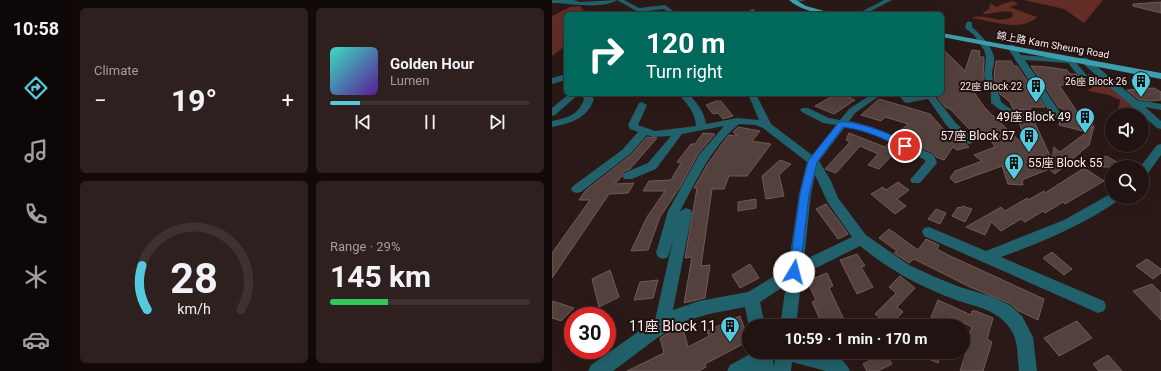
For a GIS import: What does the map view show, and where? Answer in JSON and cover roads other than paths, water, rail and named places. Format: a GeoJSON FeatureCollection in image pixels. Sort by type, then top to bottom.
{"type":"FeatureCollection","features":[{"type":"Feature","properties":{"kind":"main road"},"geometry":{"type":"LineString","coordinates":[[792,0],[804,7],[824,12]]}},
{"type":"Feature","properties":{"kind":"main road","name":"錦上路 Kam Sheung Road"},"geometry":{"type":"LineString","coordinates":[[944,35],[1084,60],[1161,76]]}},
{"type":"Feature","properties":{"kind":"street"},"geometry":{"type":"LineString","coordinates":[[552,1],[570,1],[579,4],[588,4],[614,0]]}},
{"type":"Feature","properties":{"kind":"street"},"geometry":{"type":"LineString","coordinates":[[620,0],[635,9],[665,7],[671,12]]}},
{"type":"Feature","properties":{"kind":"street"},"geometry":{"type":"LineString","coordinates":[[792,0],[803,0]]}},
{"type":"Feature","properties":{"kind":"street"},"geometry":{"type":"LineString","coordinates":[[864,12],[890,0]]}},
{"type":"Feature","properties":{"kind":"street"},"geometry":{"type":"LineString","coordinates":[[969,23],[968,28],[988,50],[990,57],[988,76],[995,92],[996,103],[1010,113],[1050,116],[1056,114],[1020,57],[1011,47]]}},
{"type":"Feature","properties":{"kind":"street"},"geometry":{"type":"LineString","coordinates":[[1020,57],[1070,61],[1085,78]]}},
{"type":"Feature","properties":{"kind":"street"},"geometry":{"type":"LineString","coordinates":[[1084,60],[1161,126]]}},
{"type":"Feature","properties":{"kind":"street"},"geometry":{"type":"LineString","coordinates":[[552,80],[564,78]]}},
{"type":"Feature","properties":{"kind":"street"},"geometry":{"type":"LineString","coordinates":[[552,113],[573,96]]}},
{"type":"Feature","properties":{"kind":"street"},"geometry":{"type":"LineString","coordinates":[[552,124],[564,122],[579,116],[588,105],[589,99],[587,96]]}},
{"type":"Feature","properties":{"kind":"street"},"geometry":{"type":"LineString","coordinates":[[684,96],[695,105],[698,110],[701,128]]}},
{"type":"Feature","properties":{"kind":"street"},"geometry":{"type":"LineString","coordinates":[[753,96],[766,126]]}},
{"type":"Feature","properties":{"kind":"street"},"geometry":{"type":"LineString","coordinates":[[789,319],[805,194],[812,161],[841,124],[859,105],[875,96]]}},
{"type":"Feature","properties":{"kind":"street"},"geometry":{"type":"LineString","coordinates":[[904,96],[907,100],[930,96],[951,124],[970,141]]}},
{"type":"Feature","properties":{"kind":"street"},"geometry":{"type":"LineString","coordinates":[[1135,103],[1161,107]]}},
{"type":"Feature","properties":{"kind":"street"},"geometry":{"type":"LineString","coordinates":[[642,105],[633,125],[654,134],[678,133],[737,121],[758,122],[766,126],[812,161],[825,181],[832,200],[861,238],[881,254],[930,282],[959,294],[990,303],[1004,310],[1016,322],[1024,337],[1028,371]]}},
{"type":"Feature","properties":{"kind":"street"},"geometry":{"type":"LineString","coordinates":[[805,110],[826,121],[860,126],[876,132],[930,158],[931,163],[928,168],[916,180]]}},
{"type":"Feature","properties":{"kind":"street"},"geometry":{"type":"LineString","coordinates":[[663,253],[674,211],[703,158],[726,130],[737,121]]}},
{"type":"Feature","properties":{"kind":"street"},"geometry":{"type":"LineString","coordinates":[[577,189],[626,152],[645,131]]}},
{"type":"Feature","properties":{"kind":"street"},"geometry":{"type":"LineString","coordinates":[[628,176],[652,166],[678,133]]}},
{"type":"Feature","properties":{"kind":"street"},"geometry":{"type":"LineString","coordinates":[[1149,163],[1161,147]]}},
{"type":"Feature","properties":{"kind":"street"},"geometry":{"type":"LineString","coordinates":[[986,257],[1058,230],[1105,204]]}},
{"type":"Feature","properties":{"kind":"street"},"geometry":{"type":"LineString","coordinates":[[662,325],[686,213]]}},
{"type":"Feature","properties":{"kind":"street"},"geometry":{"type":"LineString","coordinates":[[929,232],[1098,306]]}},
{"type":"Feature","properties":{"kind":"street"},"geometry":{"type":"LineString","coordinates":[[597,371],[662,325],[697,310],[751,298],[794,272],[861,238]]}},
{"type":"Feature","properties":{"kind":"street"},"geometry":{"type":"LineString","coordinates":[[751,298],[756,319]]}},
{"type":"Feature","properties":{"kind":"street"},"geometry":{"type":"LineString","coordinates":[[782,371],[785,359]]}},
{"type":"Feature","properties":{"kind":"street"},"geometry":{"type":"LineString","coordinates":[[816,359],[829,362],[841,371]]}},
{"type":"Feature","properties":{"kind":"street"},"geometry":{"type":"LineString","coordinates":[[736,371],[764,360]]}},
{"type":"Feature","properties":{"kind":"place","name":"26座 Block 26"},"geometry":{"type":"Point","coordinates":[1141,98]}},
{"type":"Feature","properties":{"kind":"place","name":"22座 Block 22"},"geometry":{"type":"Point","coordinates":[1036,103]}},
{"type":"Feature","properties":{"kind":"place","name":"49座 Block 49"},"geometry":{"type":"Point","coordinates":[1085,134]}},
{"type":"Feature","properties":{"kind":"place","name":"57座 Block 57"},"geometry":{"type":"Point","coordinates":[1029,153]}},
{"type":"Feature","properties":{"kind":"place","name":"55座 Block 55"},"geometry":{"type":"Point","coordinates":[1014,180]}},
{"type":"Feature","properties":{"kind":"place","name":"11座 Block 11"},"geometry":{"type":"Point","coordinates":[730,343]}}]}
